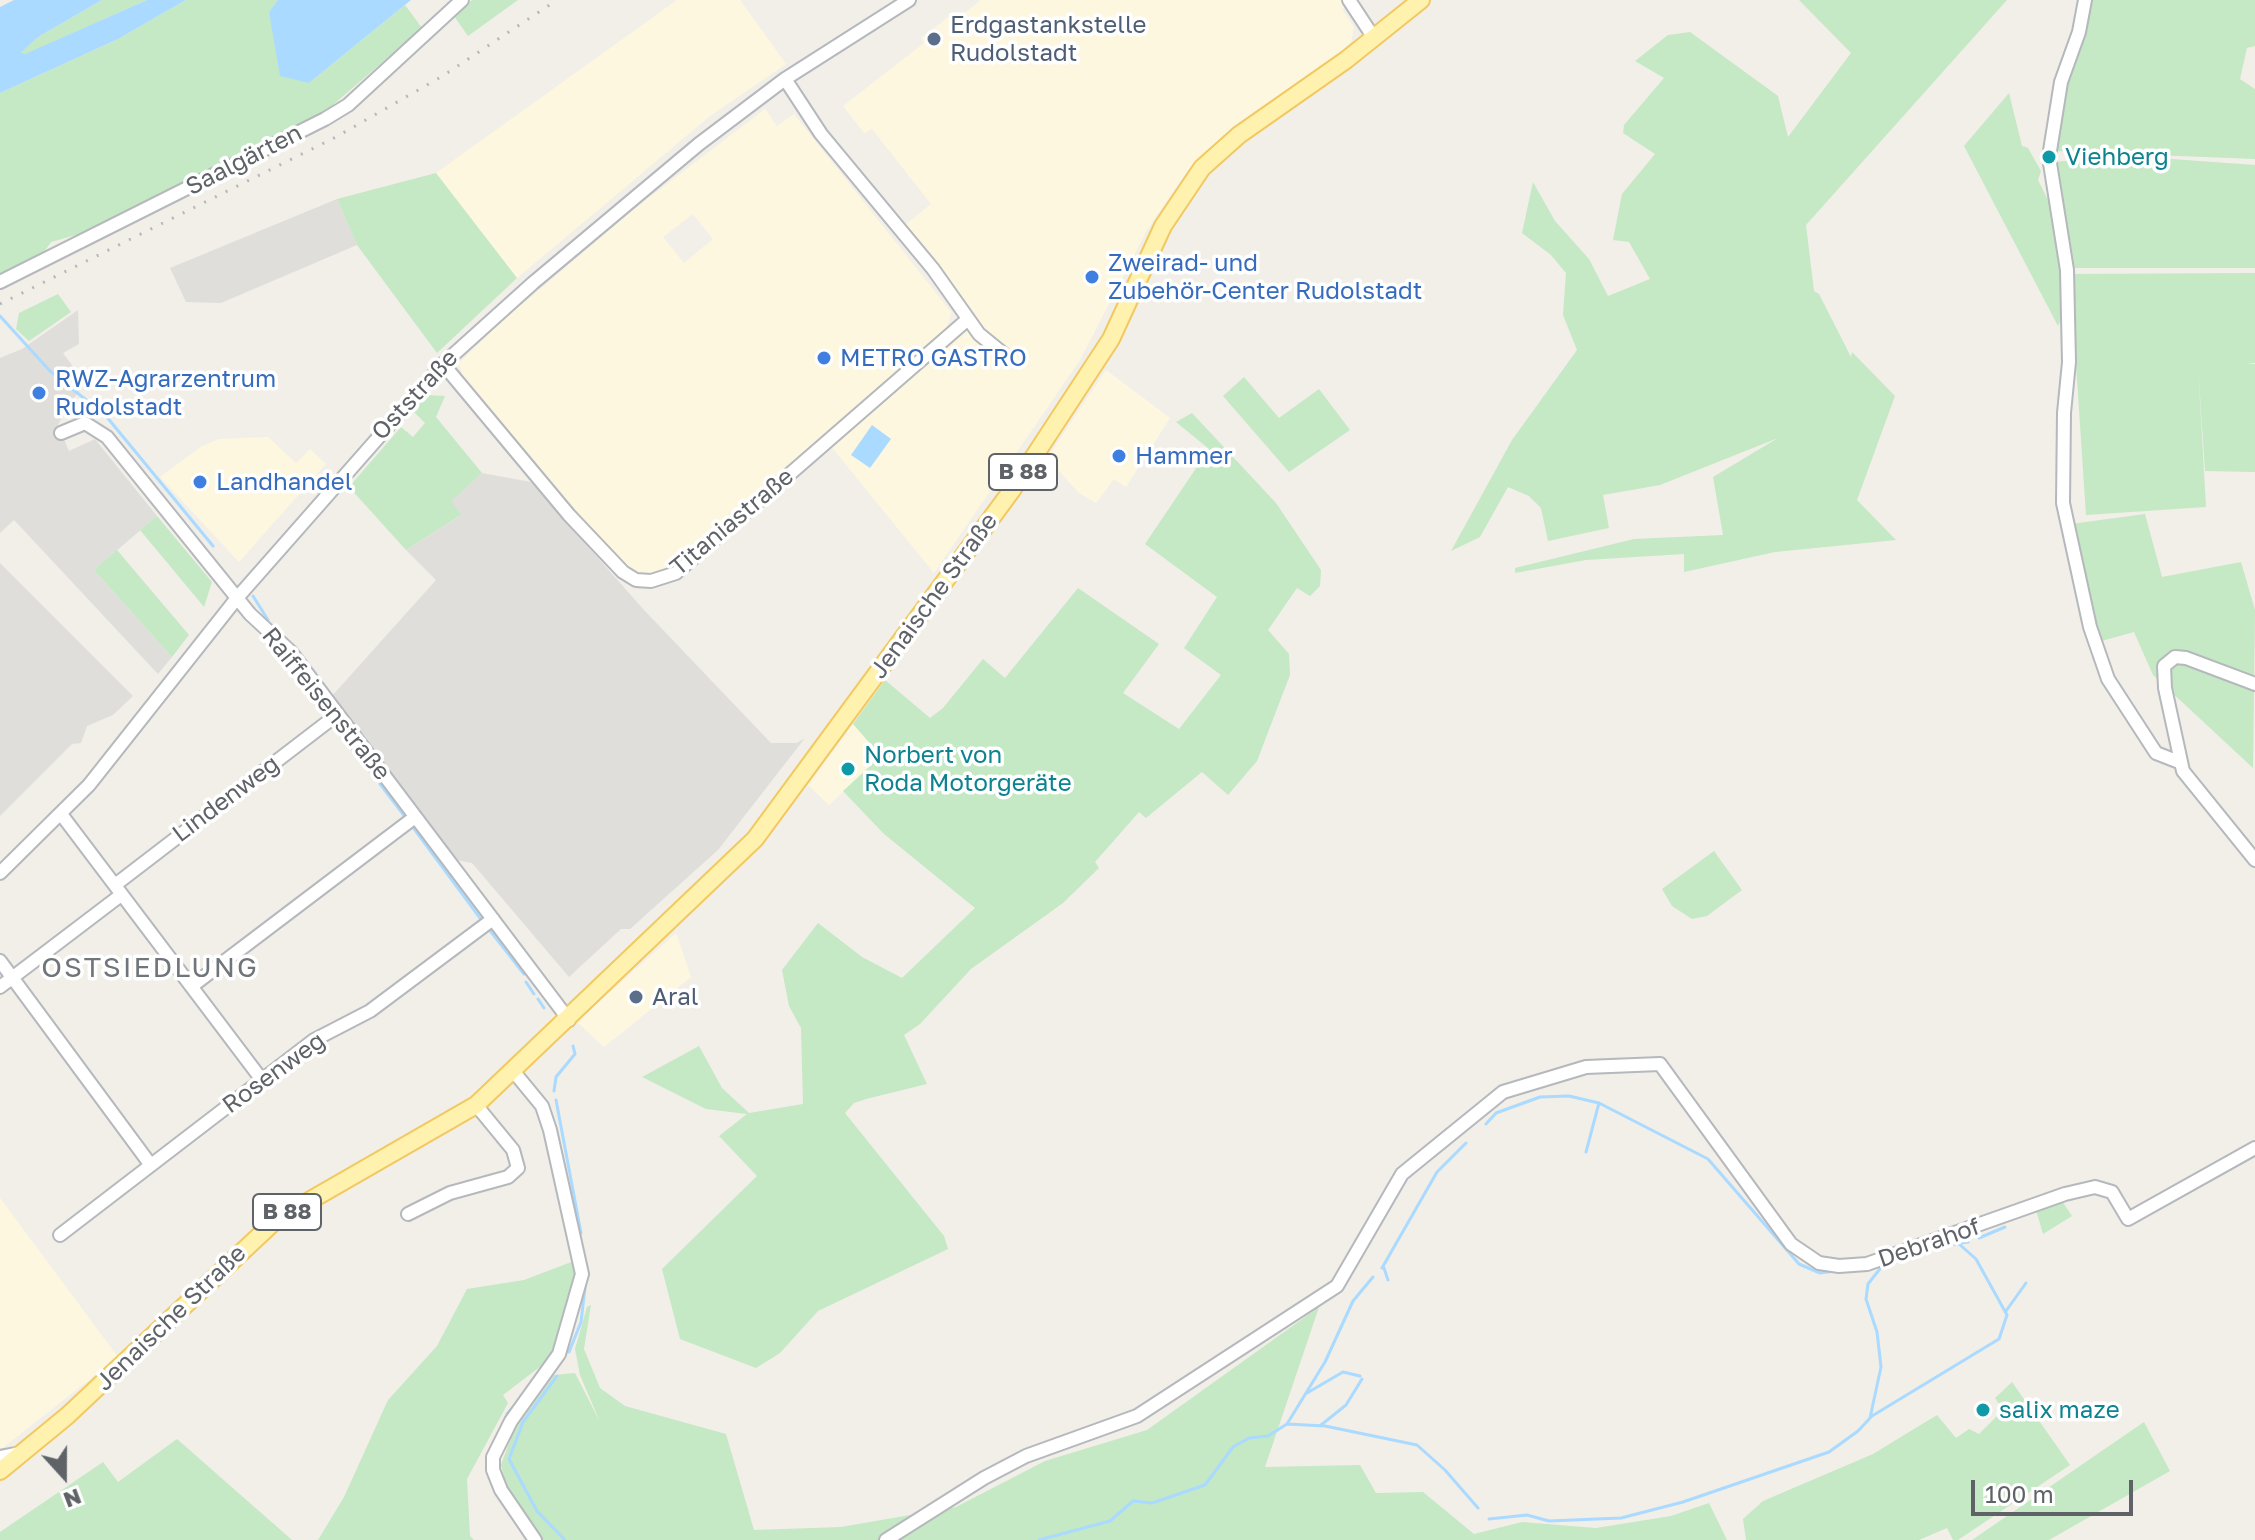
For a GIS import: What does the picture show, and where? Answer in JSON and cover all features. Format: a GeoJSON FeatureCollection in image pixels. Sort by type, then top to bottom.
{"type":"FeatureCollection","features":[{"type":"Feature","properties":{"kind":"main road","name":"Jenaische Straße"},"geometry":{"type":"LineString","coordinates":[[0,1471],[24,1453],[276,1220],[476,1105],[712,883],[775,815],[1041,445],[1111,339],[1163,226],[1202,168],[1239,135],[1374,38],[1421,0]]}},
{"type":"Feature","properties":{"kind":"street","name":"Saalgärten"},"geometry":{"type":"LineString","coordinates":[[0,282],[348,105],[462,0]]}},
{"type":"Feature","properties":{"kind":"street","name":"Oststraße"},"geometry":{"type":"LineString","coordinates":[[0,873],[61,814],[126,741],[237,598],[443,364],[603,223],[785,79],[909,0]]}},
{"type":"Feature","properties":{"kind":"street"},"geometry":{"type":"LineString","coordinates":[[1349,0],[1374,38]]}},
{"type":"Feature","properties":{"kind":"street"},"geometry":{"type":"LineString","coordinates":[[2085,0],[2079,32],[2061,82],[2049,166],[2067,270],[2069,362],[2064,413],[2063,503],[2090,627],[2108,679],[2156,753],[2179,762]]}},
{"type":"Feature","properties":{"kind":"street"},"geometry":{"type":"LineString","coordinates":[[785,79],[821,134],[933,269],[979,334],[1006,356]]}},
{"type":"Feature","properties":{"kind":"street","name":"Titaniastraße"},"geometry":{"type":"LineString","coordinates":[[443,364],[569,515],[623,572],[636,580],[651,581],[676,573],[968,319]]}},
{"type":"Feature","properties":{"kind":"street","name":"Raiffeisenstraße"},"geometry":{"type":"LineString","coordinates":[[61,433],[85,423],[107,437],[237,598],[291,652],[569,1020]]}},
{"type":"Feature","properties":{"kind":"street"},"geometry":{"type":"LineString","coordinates":[[2255,684],[2186,658],[2168,660],[2164,666],[2165,688],[2179,762],[2200,795],[2255,860]]}},
{"type":"Feature","properties":{"kind":"street","name":"Lindenweg"},"geometry":{"type":"LineString","coordinates":[[0,987],[338,714]]}},
{"type":"Feature","properties":{"kind":"street"},"geometry":{"type":"LineString","coordinates":[[61,814],[262,1080]]}},
{"type":"Feature","properties":{"kind":"street"},"geometry":{"type":"LineString","coordinates":[[192,986],[415,817]]}},
{"type":"Feature","properties":{"kind":"street","name":"Rosenweg"},"geometry":{"type":"LineString","coordinates":[[60,1235],[314,1040],[370,1011],[493,919]]}},
{"type":"Feature","properties":{"kind":"street"},"geometry":{"type":"LineString","coordinates":[[0,961],[150,1164]]}},
{"type":"Feature","properties":{"kind":"street","name":"Debrahof"},"geometry":{"type":"LineString","coordinates":[[886,1540],[984,1478],[1026,1456],[1137,1416],[1337,1286],[1402,1174],[1503,1092],[1586,1067],[1660,1064],[1791,1244],[1819,1263],[1839,1266],[1867,1264],[2065,1194],[2095,1187],[2112,1192],[2128,1219],[2255,1148]]}},
{"type":"Feature","properties":{"kind":"street"},"geometry":{"type":"LineString","coordinates":[[514,1072],[542,1106],[582,1274],[559,1354],[511,1421],[493,1457],[493,1470],[501,1490],[535,1540]]}},
{"type":"Feature","properties":{"kind":"street"},"geometry":{"type":"LineString","coordinates":[[408,1214],[450,1193],[508,1177],[518,1168],[513,1150],[476,1105]]}},
{"type":"Feature","properties":{"kind":"street"},"geometry":{"type":"LineString","coordinates":[[0,1457],[24,1453]]}},
{"type":"Feature","properties":{"kind":"shaded area"},"geometry":{"type":"Polygon","coordinates":[[[677,0],[740,0],[786,64],[710,116],[517,278],[436,173],[677,0]]]}},
{"type":"Feature","properties":{"kind":"shaded area"},"geometry":{"type":"Polygon","coordinates":[[[981,0],[1341,0],[1346,7],[1342,9],[1354,27],[1351,42],[1337,55],[1233,127],[1187,171],[1147,230],[1080,360],[934,573],[830,445],[976,318],[904,226],[931,204],[872,129],[864,133],[843,106],[924,43],[921,38],[948,17],[953,22],[981,0]]]}},
{"type":"Feature","properties":{"kind":"shaded area"},"geometry":{"type":"Polygon","coordinates":[[[765,109],[777,126],[794,114],[951,312],[945,331],[742,509],[728,513],[732,519],[660,576],[636,576],[573,513],[463,377],[459,363],[500,323],[638,206],[765,109]],[[693,214],[663,237],[684,263],[713,239],[693,214]]]}},
{"type":"Feature","properties":{"kind":"shaded area"},"geometry":{"type":"Polygon","coordinates":[[[337,199],[357,245],[221,303],[186,302],[170,268],[337,199]]]}},
{"type":"Feature","properties":{"kind":"shaded area"},"geometry":{"type":"Polygon","coordinates":[[[78,310],[79,344],[63,353],[86,384],[69,403],[58,425],[69,451],[95,439],[157,516],[94,570],[172,657],[158,674],[14,520],[0,533],[0,358],[22,349],[78,310]]]}},
{"type":"Feature","properties":{"kind":"shaded area"},"geometry":{"type":"Polygon","coordinates":[[[1106,370],[1170,418],[1126,487],[1114,479],[1096,503],[1079,493],[1047,458],[1106,370]]]}},
{"type":"Feature","properties":{"kind":"shaded area"},"geometry":{"type":"Polygon","coordinates":[[[268,437],[296,463],[310,449],[326,464],[239,562],[160,477],[202,446],[219,439],[268,437]]]}},
{"type":"Feature","properties":{"kind":"shaded area"},"geometry":{"type":"Polygon","coordinates":[[[482,473],[531,482],[644,610],[771,743],[797,743],[805,738],[718,850],[630,929],[621,929],[569,977],[472,863],[456,860],[331,697],[436,580],[406,550],[460,516],[450,501],[482,473]]]}},
{"type":"Feature","properties":{"kind":"shaded area"},"geometry":{"type":"Polygon","coordinates":[[[0,563],[133,696],[113,715],[87,726],[81,743],[72,744],[0,816],[0,563]]]}},
{"type":"Feature","properties":{"kind":"shaded area"},"geometry":{"type":"Polygon","coordinates":[[[853,724],[881,756],[829,805],[808,785],[853,724]]]}},
{"type":"Feature","properties":{"kind":"shaded area","name":"Aral"},"geometry":{"type":"Polygon","coordinates":[[[676,933],[691,977],[604,1047],[577,1022],[676,933]]]}},
{"type":"Feature","properties":{"kind":"shaded area"},"geometry":{"type":"Polygon","coordinates":[[[0,1198],[118,1357],[0,1450],[0,1198]]]}},
{"type":"Feature","properties":{"kind":"green space"},"geometry":{"type":"Polygon","coordinates":[[[102,0],[147,0],[20,54],[38,37],[102,0]]]}},
{"type":"Feature","properties":{"kind":"green space"},"geometry":{"type":"Polygon","coordinates":[[[186,0],[278,0],[269,13],[309,83],[405,5],[422,28],[320,116],[93,230],[51,242],[41,256],[0,276],[0,93],[118,39],[186,0]]]}},
{"type":"Feature","properties":{"kind":"green space"},"geometry":{"type":"Polygon","coordinates":[[[472,0],[518,0],[468,36],[454,16],[472,0]]]}},
{"type":"Feature","properties":{"kind":"green space"},"geometry":{"type":"Polygon","coordinates":[[[1799,0],[2007,0],[1806,225],[1814,291],[1819,294],[1851,357],[1852,352],[1895,396],[1857,500],[1896,540],[1775,552],[1684,572],[1684,554],[1586,560],[1515,573],[1515,568],[1634,539],[1723,535],[1713,477],[1778,438],[1660,485],[1603,495],[1609,528],[1548,541],[1541,508],[1529,496],[1508,487],[1480,537],[1451,551],[1512,440],[1577,350],[1563,315],[1566,273],[1551,255],[1522,233],[1533,182],[1555,221],[1589,259],[1608,296],[1650,279],[1629,242],[1613,240],[1622,194],[1655,154],[1623,133],[1624,125],[1664,78],[1635,61],[1668,35],[1690,32],[1778,96],[1788,137],[1851,53],[1799,0]]]}},
{"type":"Feature","properties":{"kind":"green space"},"geometry":{"type":"Polygon","coordinates":[[[2087,0],[2255,0],[2255,46],[2247,48],[2240,79],[2255,89],[2255,159],[2054,151],[2065,80],[2087,0]]]}},
{"type":"Feature","properties":{"kind":"green space"},"geometry":{"type":"Polygon","coordinates":[[[2009,93],[2022,146],[2028,148],[2041,171],[2038,180],[2057,218],[2063,240],[2062,317],[2058,326],[1964,146],[2009,93]]]}},
{"type":"Feature","properties":{"kind":"green space"},"geometry":{"type":"Polygon","coordinates":[[[2129,156],[2255,165],[2255,268],[2069,268],[2068,238],[2053,162],[2129,156]]]}},
{"type":"Feature","properties":{"kind":"green space"},"geometry":{"type":"Polygon","coordinates":[[[436,173],[517,278],[437,353],[357,245],[337,199],[436,173]]]}},
{"type":"Feature","properties":{"kind":"green space"},"geometry":{"type":"Polygon","coordinates":[[[2255,273],[2255,363],[2245,364],[2255,364],[2255,472],[2205,471],[2198,366],[2206,507],[2086,515],[2070,274],[2255,273]]]}},
{"type":"Feature","properties":{"kind":"green space"},"geometry":{"type":"Polygon","coordinates":[[[58,294],[71,312],[29,341],[16,329],[19,313],[58,294]]]}},
{"type":"Feature","properties":{"kind":"green space"},"geometry":{"type":"Polygon","coordinates":[[[1244,377],[1279,418],[1319,389],[1350,430],[1289,472],[1223,396],[1244,377]]]}},
{"type":"Feature","properties":{"kind":"green space"},"geometry":{"type":"Polygon","coordinates":[[[426,395],[445,396],[436,417],[482,473],[451,501],[461,515],[406,550],[349,487],[401,427],[413,437],[425,423],[413,411],[426,395]]]}},
{"type":"Feature","properties":{"kind":"green space"},"geometry":{"type":"Polygon","coordinates":[[[1192,413],[1276,503],[1321,570],[1320,586],[1310,596],[1297,588],[1268,630],[1289,654],[1290,675],[1257,761],[1228,795],[1202,772],[1146,818],[1139,812],[1095,862],[1099,868],[1063,903],[971,969],[920,1024],[904,1035],[927,1084],[854,1103],[845,1113],[944,1236],[948,1249],[818,1311],[780,1353],[756,1368],[680,1339],[662,1269],[757,1176],[719,1136],[747,1114],[706,1109],[642,1077],[699,1046],[722,1088],[749,1113],[803,1104],[801,1028],[789,1006],[782,970],[818,923],[862,957],[902,978],[975,908],[884,834],[843,791],[881,756],[853,724],[885,680],[930,718],[943,708],[983,659],[1005,678],[1078,588],[1159,644],[1123,693],[1179,729],[1221,675],[1184,648],[1217,597],[1145,544],[1209,449],[1176,422],[1192,413]]]}},
{"type":"Feature","properties":{"kind":"green space"},"geometry":{"type":"Polygon","coordinates":[[[2145,514],[2162,577],[2241,562],[2255,610],[2253,768],[2153,675],[2134,632],[2098,642],[2071,524],[2145,514]]]}},
{"type":"Feature","properties":{"kind":"green space"},"geometry":{"type":"Polygon","coordinates":[[[157,516],[212,582],[204,607],[140,530],[157,516]]]}},
{"type":"Feature","properties":{"kind":"green space"},"geometry":{"type":"Polygon","coordinates":[[[117,550],[189,635],[172,657],[94,570],[117,550]]]}},
{"type":"Feature","properties":{"kind":"green space"},"geometry":{"type":"Polygon","coordinates":[[[1714,851],[1742,890],[1707,916],[1692,919],[1672,906],[1662,889],[1714,851]]]}},
{"type":"Feature","properties":{"kind":"green space"},"geometry":{"type":"Polygon","coordinates":[[[2062,1201],[2072,1216],[2043,1234],[2036,1210],[2062,1201]]]}},
{"type":"Feature","properties":{"kind":"green space"},"geometry":{"type":"Polygon","coordinates":[[[574,1261],[577,1275],[554,1356],[503,1395],[508,1403],[467,1479],[470,1536],[474,1540],[318,1540],[344,1497],[388,1400],[437,1346],[467,1289],[524,1280],[574,1261]]]}},
{"type":"Feature","properties":{"kind":"green space"},"geometry":{"type":"Polygon","coordinates":[[[591,1305],[584,1349],[600,1388],[625,1406],[726,1434],[754,1530],[841,1527],[956,1507],[1045,1461],[1147,1430],[1319,1307],[1265,1467],[1360,1465],[1376,1493],[1423,1492],[1474,1534],[1522,1522],[1596,1528],[1671,1516],[1709,1503],[1727,1540],[539,1540],[507,1491],[501,1465],[513,1432],[554,1375],[575,1373],[600,1422],[580,1375],[575,1349],[587,1307],[591,1305]]]}},
{"type":"Feature","properties":{"kind":"green space"},"geometry":{"type":"Polygon","coordinates":[[[2012,1382],[2070,1465],[1958,1540],[1953,1540],[1947,1528],[1919,1540],[1746,1540],[1743,1519],[1763,1501],[1873,1454],[1937,1415],[1956,1438],[1969,1429],[1979,1434],[2003,1410],[1995,1398],[2012,1382]]]}},
{"type":"Feature","properties":{"kind":"green space"},"geometry":{"type":"Polygon","coordinates":[[[2144,1422],[2170,1471],[2049,1540],[1972,1540],[2144,1422]]]}},
{"type":"Feature","properties":{"kind":"green space"},"geometry":{"type":"Polygon","coordinates":[[[177,1439],[292,1540],[0,1540],[0,1532],[103,1462],[118,1482],[177,1439]]]}},
{"type":"Feature","properties":{"kind":"water"},"geometry":{"type":"Polygon","coordinates":[[[14,0],[102,0],[38,37],[21,53],[25,54],[147,0],[186,0],[118,39],[0,93],[0,7],[14,0]]]}},
{"type":"Feature","properties":{"kind":"water"},"geometry":{"type":"Polygon","coordinates":[[[278,0],[411,0],[309,83],[280,76],[269,12],[278,0]]]}},
{"type":"Feature","properties":{"kind":"water"},"geometry":{"type":"Polygon","coordinates":[[[872,425],[891,439],[870,468],[851,455],[872,425]]]}},
{"type":"Feature","properties":{"kind":"waterway"},"geometry":{"type":"LineString","coordinates":[[0,316],[50,371],[106,416],[213,546]]}},
{"type":"Feature","properties":{"kind":"waterway"},"geometry":{"type":"LineString","coordinates":[[253,596],[268,620]]}},
{"type":"Feature","properties":{"kind":"waterway"},"geometry":{"type":"LineString","coordinates":[[277,647],[327,714]]}},
{"type":"Feature","properties":{"kind":"waterway"},"geometry":{"type":"LineString","coordinates":[[335,726],[373,775]]}},
{"type":"Feature","properties":{"kind":"waterway"},"geometry":{"type":"LineString","coordinates":[[380,784],[406,818]]}},
{"type":"Feature","properties":{"kind":"waterway"},"geometry":{"type":"LineString","coordinates":[[412,826],[483,922]]}},
{"type":"Feature","properties":{"kind":"waterway"},"geometry":{"type":"LineString","coordinates":[[488,928],[524,974]]}},
{"type":"Feature","properties":{"kind":"waterway"},"geometry":{"type":"LineString","coordinates":[[526,982],[534,994]]}},
{"type":"Feature","properties":{"kind":"waterway"},"geometry":{"type":"LineString","coordinates":[[538,999],[544,1008]]}},
{"type":"Feature","properties":{"kind":"waterway"},"geometry":{"type":"LineString","coordinates":[[554,1091],[556,1077],[575,1054],[573,1046]]}},
{"type":"Feature","properties":{"kind":"waterway"},"geometry":{"type":"LineString","coordinates":[[1486,1124],[1496,1113],[1540,1097],[1569,1096],[1599,1103],[1708,1159],[1799,1264],[1820,1273],[1834,1271]]}},
{"type":"Feature","properties":{"kind":"waterway"},"geometry":{"type":"LineString","coordinates":[[556,1100],[581,1233]]}},
{"type":"Feature","properties":{"kind":"waterway"},"geometry":{"type":"LineString","coordinates":[[1586,1152],[1599,1103]]}},
{"type":"Feature","properties":{"kind":"waterway"},"geometry":{"type":"LineString","coordinates":[[1382,1268],[1437,1172],[1466,1143]]}},
{"type":"Feature","properties":{"kind":"waterway"},"geometry":{"type":"LineString","coordinates":[[1979,1238],[2005,1227]]}},
{"type":"Feature","properties":{"kind":"waterway"},"geometry":{"type":"LineString","coordinates":[[1870,1418],[1881,1367],[1877,1332],[1866,1299],[1868,1284],[1883,1265],[1930,1248],[1968,1242]]}},
{"type":"Feature","properties":{"kind":"waterway"},"geometry":{"type":"LineString","coordinates":[[1489,1519],[1527,1515],[1549,1521],[1621,1518],[1683,1502],[1829,1452],[1858,1431],[1872,1416],[1999,1339],[2007,1315],[1976,1259],[1959,1244]]}},
{"type":"Feature","properties":{"kind":"waterway"},"geometry":{"type":"LineString","coordinates":[[1384,1268],[1388,1280]]}},
{"type":"Feature","properties":{"kind":"waterway"},"geometry":{"type":"LineString","coordinates":[[1039,1540],[1110,1521],[1133,1501],[1152,1503],[1205,1485],[1233,1447],[1249,1438],[1268,1436],[1287,1424],[1325,1362],[1353,1301],[1373,1277]]}},
{"type":"Feature","properties":{"kind":"waterway"},"geometry":{"type":"LineString","coordinates":[[569,1352],[581,1322],[586,1279]]}},
{"type":"Feature","properties":{"kind":"waterway"},"geometry":{"type":"LineString","coordinates":[[2006,1311],[2026,1283]]}},
{"type":"Feature","properties":{"kind":"waterway"},"geometry":{"type":"LineString","coordinates":[[1307,1393],[1343,1372],[1360,1376]]}},
{"type":"Feature","properties":{"kind":"waterway"},"geometry":{"type":"LineString","coordinates":[[557,1376],[523,1422],[509,1459],[537,1511],[565,1540]]}},
{"type":"Feature","properties":{"kind":"waterway"},"geometry":{"type":"LineString","coordinates":[[1321,1425],[1346,1405],[1362,1379]]}},
{"type":"Feature","properties":{"kind":"waterway"},"geometry":{"type":"LineString","coordinates":[[507,1414],[515,1405]]}},
{"type":"Feature","properties":{"kind":"waterway"},"geometry":{"type":"LineString","coordinates":[[1287,1424],[1325,1426],[1417,1445],[1445,1470],[1478,1508]]}},
{"type":"Feature","properties":{"kind":"railway"},"geometry":{"type":"LineString","coordinates":[[0,304],[336,137],[441,77],[557,0]]}},
{"type":"Feature","properties":{"kind":"place","name":"Erdgastankstelle Rudolstadt"},"geometry":{"type":"Point","coordinates":[934,39]}},
{"type":"Feature","properties":{"kind":"place","name":"Viehberg"},"geometry":{"type":"Point","coordinates":[2049,157]}},
{"type":"Feature","properties":{"kind":"place","name":"Zweirad- und Zubehör-Center Rudolstadt"},"geometry":{"type":"Point","coordinates":[1092,277]}},
{"type":"Feature","properties":{"kind":"place","name":"METRO GASTRO"},"geometry":{"type":"Point","coordinates":[824,358]}},
{"type":"Feature","properties":{"kind":"place","name":"RWZ-Agrarzentrum Rudolstadt"},"geometry":{"type":"Point","coordinates":[39,393]}},
{"type":"Feature","properties":{"kind":"place","name":"Hammer"},"geometry":{"type":"Point","coordinates":[1119,456]}},
{"type":"Feature","properties":{"kind":"place","name":"Landhandel"},"geometry":{"type":"Point","coordinates":[200,482]}},
{"type":"Feature","properties":{"kind":"place","name":"Norbert von Roda Motorgeräte"},"geometry":{"type":"Point","coordinates":[848,769]}},
{"type":"Feature","properties":{"kind":"place","name":"Aral"},"geometry":{"type":"Point","coordinates":[636,997]}},
{"type":"Feature","properties":{"kind":"place","name":"salix maze"},"geometry":{"type":"Point","coordinates":[1983,1410]}},
{"type":"Feature","properties":{"kind":"district","name":"OSTSIEDLUNG"},"geometry":{"type":"Point","coordinates":[150,968]}}]}
